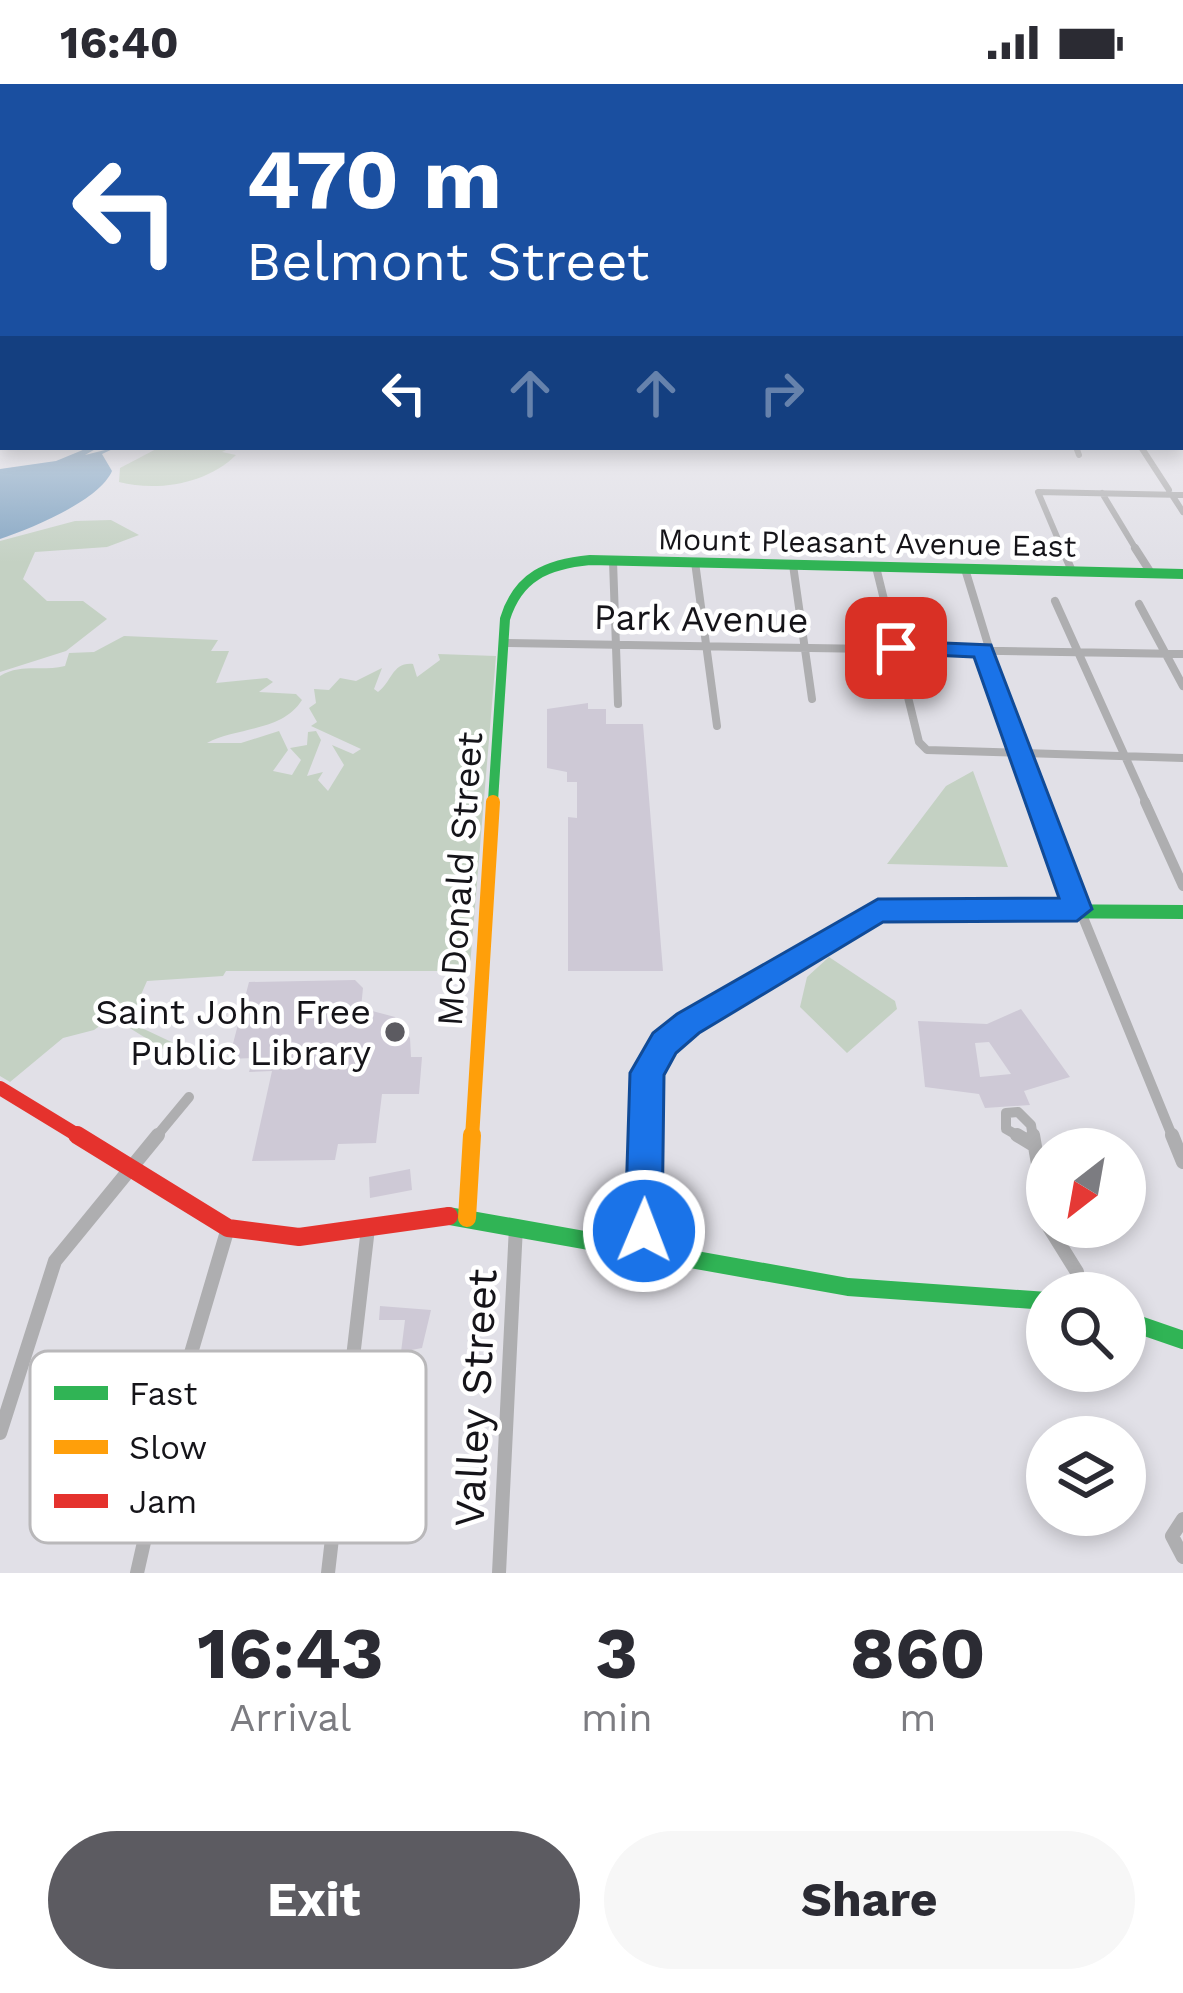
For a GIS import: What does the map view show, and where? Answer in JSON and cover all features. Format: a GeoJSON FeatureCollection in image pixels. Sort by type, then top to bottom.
{"type":"FeatureCollection","features":[{"type":"Feature","properties":{"kind":"street"},"geometry":{"type":"LineString","coordinates":[[1143,450],[1183,512]]}},
{"type":"Feature","properties":{"kind":"street"},"geometry":{"type":"LineString","coordinates":[[1072,571],[1038,492],[1183,495]]}},
{"type":"Feature","properties":{"kind":"street"},"geometry":{"type":"LineString","coordinates":[[1102,493],[1150,573]]}},
{"type":"Feature","properties":{"kind":"street"},"geometry":{"type":"LineString","coordinates":[[613,561],[619,704]]}},
{"type":"Feature","properties":{"kind":"street"},"geometry":{"type":"LineString","coordinates":[[695,562],[717,726]]}},
{"type":"Feature","properties":{"kind":"street","name":"Mount Pleasant Avenue East"},"geometry":{"type":"LineString","coordinates":[[550,566],[695,562],[1183,574]]}},
{"type":"Feature","properties":{"kind":"street"},"geometry":{"type":"LineString","coordinates":[[793,565],[812,700]]}},
{"type":"Feature","properties":{"kind":"street","name":"McDonald Street"},"geometry":{"type":"LineString","coordinates":[[467,1218],[511,594],[525,578],[550,566]]}},
{"type":"Feature","properties":{"kind":"street"},"geometry":{"type":"LineString","coordinates":[[876,567],[920,742],[927,750],[1183,758]]}},
{"type":"Feature","properties":{"kind":"street"},"geometry":{"type":"LineString","coordinates":[[965,569],[983,650],[1019,754],[1077,909],[1183,1162]]}},
{"type":"Feature","properties":{"kind":"street"},"geometry":{"type":"LineString","coordinates":[[1055,601],[1183,886]]}},
{"type":"Feature","properties":{"kind":"street"},"geometry":{"type":"LineString","coordinates":[[1139,604],[1183,686]]}},
{"type":"Feature","properties":{"kind":"street","name":"Park Avenue"},"geometry":{"type":"LineString","coordinates":[[505,643],[1183,654]]}},
{"type":"Feature","properties":{"kind":"street"},"geometry":{"type":"LineString","coordinates":[[644,1251],[647,1073],[664,1043],[688,1023],[878,910],[1183,912]]}},
{"type":"Feature","properties":{"kind":"street"},"geometry":{"type":"LineString","coordinates":[[0,1088],[228,1228],[299,1238],[467,1218],[848,1287],[1026,1300]]}},
{"type":"Feature","properties":{"kind":"street"},"geometry":{"type":"LineString","coordinates":[[0,1433],[55,1261],[190,1097]]}},
{"type":"Feature","properties":{"kind":"street","name":"Valley Street"},"geometry":{"type":"LineString","coordinates":[[500,1573],[516,1226]]}},
{"type":"Feature","properties":{"kind":"street"},"geometry":{"type":"LineString","coordinates":[[192,1351],[228,1228]]}},
{"type":"Feature","properties":{"kind":"street"},"geometry":{"type":"LineString","coordinates":[[352,1351],[368,1228]]}},
{"type":"Feature","properties":{"kind":"street"},"geometry":{"type":"LineString","coordinates":[[1146,1327],[1183,1340]]}},
{"type":"Feature","properties":{"kind":"street"},"geometry":{"type":"LineString","coordinates":[[1183,1519],[1172,1536],[1183,1557]]}},
{"type":"Feature","properties":{"kind":"street"},"geometry":{"type":"LineString","coordinates":[[137,1573],[144,1543]]}},
{"type":"Feature","properties":{"kind":"street"},"geometry":{"type":"LineString","coordinates":[[328,1573],[331,1543]]}},
{"type":"Feature","properties":{"kind":"green space"},"geometry":{"type":"Polygon","coordinates":[[[154,450],[226,450],[222,452],[236,455],[211,473],[181,483],[119,482],[120,468],[154,450]]]}},
{"type":"Feature","properties":{"kind":"green space"},"geometry":{"type":"Polygon","coordinates":[[[111,520],[139,535],[107,547],[35,552],[23,579],[47,601],[83,601],[107,619],[66,651],[0,672],[0,541],[75,521],[111,520]]]}},
{"type":"Feature","properties":{"kind":"green space"},"geometry":{"type":"Polygon","coordinates":[[[124,636],[218,640],[211,651],[229,651],[216,683],[267,678],[273,682],[259,692],[296,694],[302,700],[283,718],[207,743],[241,743],[279,731],[288,750],[273,771],[292,775],[301,760],[290,748],[307,745],[308,732],[316,731],[321,740],[307,776],[323,772],[318,780],[328,791],[344,765],[332,745],[353,754],[361,749],[311,726],[317,722],[309,708],[316,703],[314,689],[329,690],[340,678],[356,681],[382,668],[374,689],[378,692],[396,669],[413,664],[417,677],[440,660],[438,654],[496,656],[470,966],[458,971],[226,971],[223,976],[147,981],[129,1022],[180,1046],[181,1060],[112,1017],[94,1030],[63,1038],[10,1082],[0,1076],[0,676],[65,666],[69,653],[94,652],[124,636]]]}},
{"type":"Feature","properties":{"kind":"green space"},"geometry":{"type":"Polygon","coordinates":[[[973,771],[1008,867],[887,864],[946,786],[973,771]]]}},
{"type":"Feature","properties":{"kind":"green space"},"geometry":{"type":"Polygon","coordinates":[[[829,957],[895,1001],[897,1009],[847,1053],[800,1007],[807,977],[829,957]]]}},
{"type":"Feature","properties":{"kind":"water"},"geometry":{"type":"Polygon","coordinates":[[[83,450],[94,450],[85,455],[111,450],[102,454],[112,471],[94,493],[63,512],[0,539],[0,469],[56,461],[83,450]]]}},
{"type":"Feature","properties":{"kind":"building"},"geometry":{"type":"Polygon","coordinates":[[[588,703],[588,709],[606,709],[606,724],[643,724],[663,971],[568,971],[568,817],[577,818],[577,782],[567,782],[567,772],[547,768],[547,709],[588,703]]]}},
{"type":"Feature","properties":{"kind":"building"},"geometry":{"type":"Polygon","coordinates":[[[355,980],[363,988],[361,1008],[395,1017],[410,1038],[411,1057],[422,1057],[419,1094],[382,1094],[376,1143],[338,1144],[335,1160],[252,1161],[272,1071],[249,1072],[253,1058],[229,1059],[249,982],[355,980]]]}},
{"type":"Feature","properties":{"kind":"building"},"geometry":{"type":"Polygon","coordinates":[[[1021,1009],[1070,1077],[1024,1091],[1030,1105],[985,1108],[979,1094],[925,1087],[918,1021],[987,1024],[1021,1009]],[[989,1042],[975,1043],[980,1077],[1011,1074],[989,1042]]]}},
{"type":"Feature","properties":{"kind":"building"},"geometry":{"type":"Polygon","coordinates":[[[410,1169],[412,1190],[370,1198],[369,1177],[410,1169]]]}},
{"type":"Feature","properties":{"kind":"building"},"geometry":{"type":"Polygon","coordinates":[[[380,1306],[431,1310],[422,1348],[401,1351],[405,1320],[379,1320],[380,1306]]]}},
{"type":"Feature","properties":{"kind":"traffic: fast"},"geometry":{"type":"LineString","coordinates":[[493,801],[505,619],[525,581],[547,568],[590,560],[1183,574]]}},
{"type":"Feature","properties":{"kind":"traffic: fast"},"geometry":{"type":"LineString","coordinates":[[643,1251],[647,1073],[664,1043],[688,1023],[878,910],[1183,912]]}},
{"type":"Feature","properties":{"kind":"traffic: fast"},"geometry":{"type":"LineString","coordinates":[[449,1216],[848,1287],[1026,1300]]}},
{"type":"Feature","properties":{"kind":"traffic: fast"},"geometry":{"type":"LineString","coordinates":[[1146,1327],[1183,1340]]}},
{"type":"Feature","properties":{"kind":"traffic: slow"},"geometry":{"type":"LineString","coordinates":[[467,1218],[493,801]]}},
{"type":"Feature","properties":{"kind":"traffic: jam"},"geometry":{"type":"LineString","coordinates":[[0,1088],[228,1228],[299,1237],[449,1216]]}},
{"type":"Feature","properties":{"kind":"place","name":"Saint John Free Public Library"},"geometry":{"type":"Point","coordinates":[395,1032]}},
{"type":"Feature","properties":{"kind":"route"},"geometry":{"type":"LineString","coordinates":[[644,1231],[647,1073],[664,1043],[688,1023],[878,910],[1077,909],[983,650],[896,648]]}}]}
